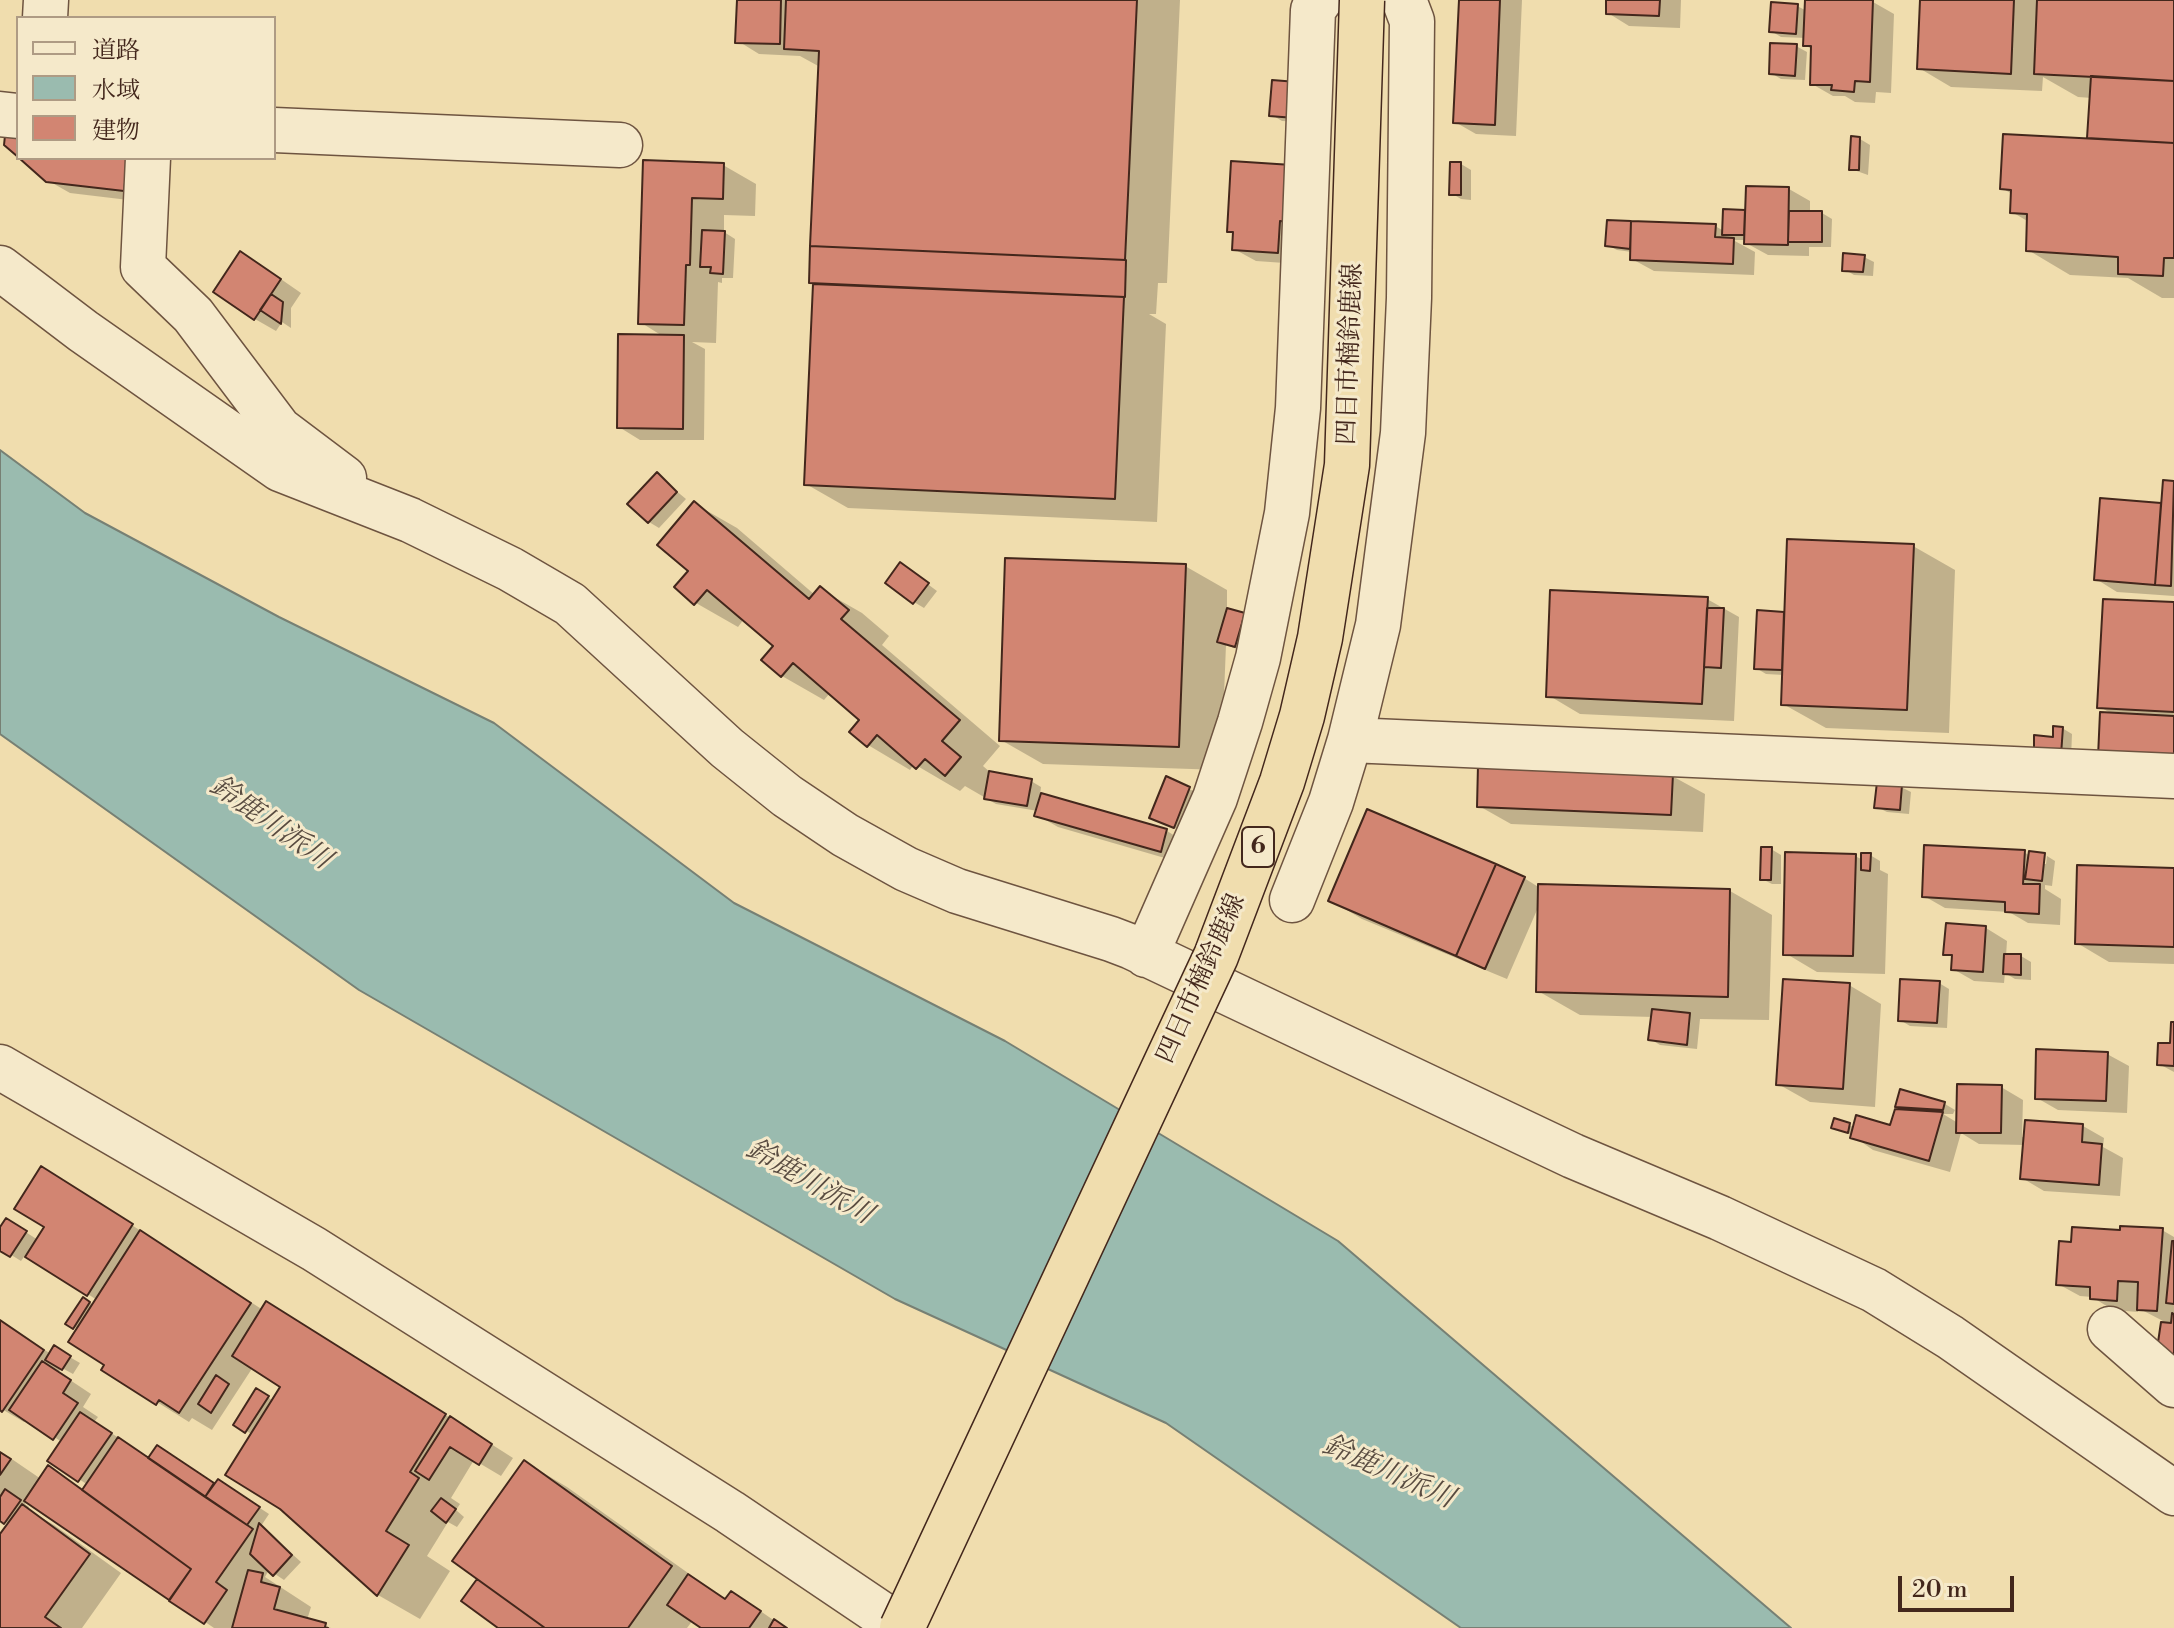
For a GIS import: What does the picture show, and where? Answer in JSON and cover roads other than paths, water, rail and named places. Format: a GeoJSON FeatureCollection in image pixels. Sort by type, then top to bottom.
{"type":"FeatureCollection","features":[{"type":"Feature","properties":{"kind":"main road","name":"四日市楠鈴鹿線"},"geometry":{"type":"LineString","coordinates":[[902,1628],[1216,956],[1282,782],[1302,716],[1320,638],[1347,465],[1362,0]]}},
{"type":"Feature","properties":{"kind":"street"},"geometry":{"type":"LineString","coordinates":[[1146,955],[1215,798],[1258,658],[1282,542],[1298,408],[1313,10],[1320,0]]}},
{"type":"Feature","properties":{"kind":"street"},"geometry":{"type":"LineString","coordinates":[[1292,900],[1331,802],[1350,740],[1378,625],[1403,433],[1409,298],[1412,21],[1404,0]]}},
{"type":"Feature","properties":{"kind":"street"},"geometry":{"type":"LineString","coordinates":[[276,130],[620,145]]}},
{"type":"Feature","properties":{"kind":"street"},"geometry":{"type":"LineString","coordinates":[[148,160],[143,267],[193,315],[279,429],[321,463],[410,520]]}},
{"type":"Feature","properties":{"kind":"street"},"geometry":{"type":"LineString","coordinates":[[0,268],[83,331],[280,469],[410,520],[510,569],[570,604],[727,748],[787,796],[845,835],[906,869],[957,891],[1111,939],[1573,1156],[1720,1218],[1874,1290],[1950,1337],[2174,1493]]}},
{"type":"Feature","properties":{"kind":"street"},"geometry":{"type":"LineString","coordinates":[[1350,740],[2174,776]]}},
{"type":"Feature","properties":{"kind":"street"},"geometry":{"type":"LineString","coordinates":[[0,1067],[314,1249],[730,1512],[902,1628]]}},
{"type":"Feature","properties":{"kind":"street"},"geometry":{"type":"LineString","coordinates":[[2110,1329],[2174,1385]]}},
{"type":"Feature","properties":{"kind":"water","name":"鈴鹿川派川"},"geometry":{"type":"Polygon","coordinates":[[[0,450],[85,513],[279,617],[494,723],[734,903],[1005,1041],[1338,1241],[1791,1628],[1461,1628],[1166,1423],[895,1299],[359,990],[0,734],[0,450]]]}}]}
